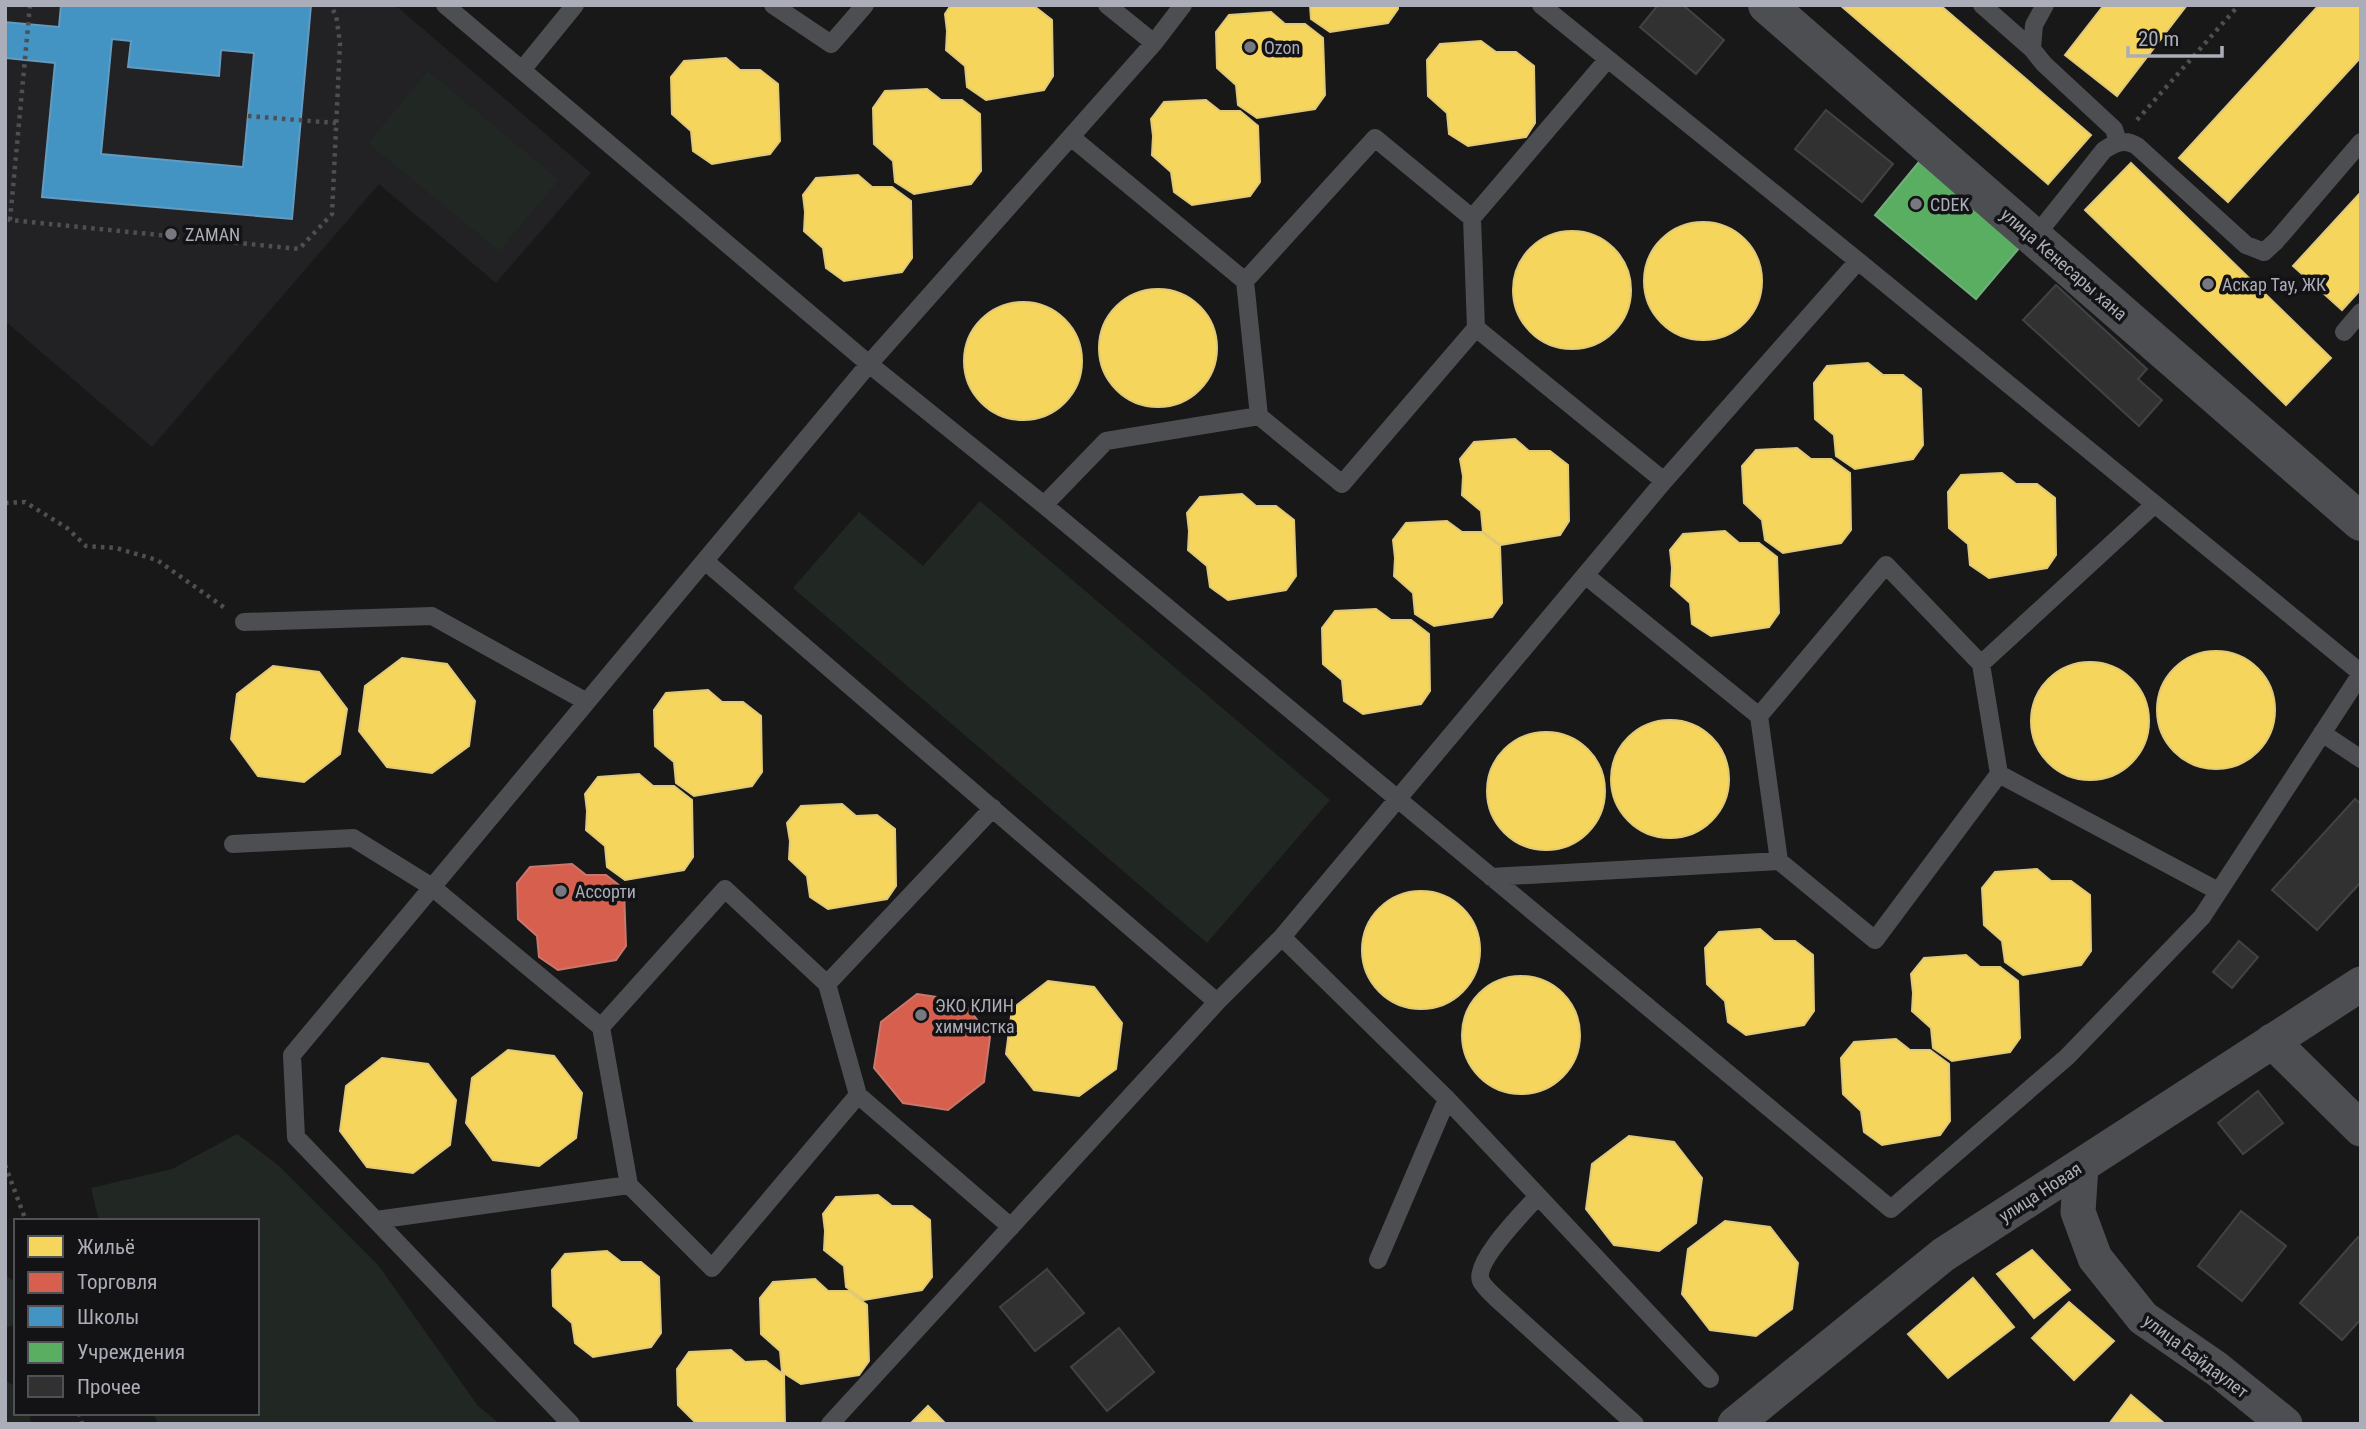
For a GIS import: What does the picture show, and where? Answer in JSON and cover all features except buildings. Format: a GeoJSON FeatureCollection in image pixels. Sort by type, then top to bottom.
{"type":"FeatureCollection","features":[{"type":"Feature","properties":{"kind":"street","name":"улица Кенесары хана"},"geometry":{"type":"LineString","coordinates":[[1786,11],[2034,237],[2361,522]]}},
{"type":"Feature","properties":{"kind":"street","name":"улица Новая"},"geometry":{"type":"LineString","coordinates":[[1735,1424],[1943,1255],[2361,984]]}},
{"type":"Feature","properties":{"kind":"street"},"geometry":{"type":"LineString","coordinates":[[2272,1041],[2361,1129]]}},
{"type":"Feature","properties":{"kind":"street","name":"улица Байдаулет"},"geometry":{"type":"LineString","coordinates":[[2081,1166],[2078,1212],[2095,1258],[2143,1318],[2217,1369],[2285,1424]]}},
{"type":"Feature","properties":{"kind":"lane"},"geometry":{"type":"LineString","coordinates":[[445,5],[869,364],[1044,505],[1891,1209],[2067,1057],[2202,917],[2361,673],[1541,5]]}},
{"type":"Feature","properties":{"kind":"lane"},"geometry":{"type":"LineString","coordinates":[[522,70],[575,5]]}},
{"type":"Feature","properties":{"kind":"lane"},"geometry":{"type":"LineString","coordinates":[[773,5],[831,44],[865,5]]}},
{"type":"Feature","properties":{"kind":"lane"},"geometry":{"type":"LineString","coordinates":[[1107,5],[1154,43]]}},
{"type":"Feature","properties":{"kind":"lane"},"geometry":{"type":"LineString","coordinates":[[571,1424],[296,1137],[292,1055],[869,364],[1154,43],[1183,5]]}},
{"type":"Feature","properties":{"kind":"lane"},"geometry":{"type":"LineString","coordinates":[[1982,5],[2032,49],[2044,64],[2114,129],[2118,142]]}},
{"type":"Feature","properties":{"kind":"lane"},"geometry":{"type":"LineString","coordinates":[[2032,49],[2034,25],[2045,5]]}},
{"type":"Feature","properties":{"kind":"lane"},"geometry":{"type":"LineString","coordinates":[[1071,137],[1245,281],[1259,416],[1342,484],[1476,328],[1472,218],[1608,60]]}},
{"type":"Feature","properties":{"kind":"lane"},"geometry":{"type":"LineString","coordinates":[[1245,281],[1375,138],[1472,218]]}},
{"type":"Feature","properties":{"kind":"lane"},"geometry":{"type":"LineString","coordinates":[[2034,237],[2104,150],[2118,142],[2137,146],[2246,245],[2264,251],[2276,241],[2361,142]]}},
{"type":"Feature","properties":{"kind":"lane"},"geometry":{"type":"LineString","coordinates":[[830,1424],[1217,1002],[1282,937],[1664,481],[1858,261]]}},
{"type":"Feature","properties":{"kind":"lane"},"geometry":{"type":"LineString","coordinates":[[2344,332],[2361,312]]}},
{"type":"Feature","properties":{"kind":"lane"},"geometry":{"type":"LineString","coordinates":[[1476,328],[1664,481]]}},
{"type":"Feature","properties":{"kind":"lane"},"geometry":{"type":"LineString","coordinates":[[1044,505],[1106,441],[1259,416]]}},
{"type":"Feature","properties":{"kind":"lane"},"geometry":{"type":"LineString","coordinates":[[1981,664],[2155,504]]}},
{"type":"Feature","properties":{"kind":"lane"},"geometry":{"type":"LineString","coordinates":[[705,561],[1217,1002]]}},
{"type":"Feature","properties":{"kind":"lane"},"geometry":{"type":"LineString","coordinates":[[1491,877],[1779,861],[1875,940],[1999,774],[1981,664],[1886,565],[1759,716]]}},
{"type":"Feature","properties":{"kind":"lane"},"geometry":{"type":"LineString","coordinates":[[1585,575],[1759,716],[1779,861]]}},
{"type":"Feature","properties":{"kind":"lane"},"geometry":{"type":"LineString","coordinates":[[244,622],[432,616],[587,702]]}},
{"type":"Feature","properties":{"kind":"lane"},"geometry":{"type":"LineString","coordinates":[[2322,733],[2361,759]]}},
{"type":"Feature","properties":{"kind":"lane"},"geometry":{"type":"LineString","coordinates":[[1999,774],[2218,891]]}},
{"type":"Feature","properties":{"kind":"lane"},"geometry":{"type":"LineString","coordinates":[[827,984],[993,808]]}},
{"type":"Feature","properties":{"kind":"lane"},"geometry":{"type":"LineString","coordinates":[[233,844],[353,838],[432,887],[601,1027],[629,1185],[712,1268],[858,1095]]}},
{"type":"Feature","properties":{"kind":"lane"},"geometry":{"type":"LineString","coordinates":[[601,1027],[725,889],[827,984],[858,1095],[1011,1227]]}},
{"type":"Feature","properties":{"kind":"lane"},"geometry":{"type":"LineString","coordinates":[[1282,937],[1447,1099],[1710,1379]]}},
{"type":"Feature","properties":{"kind":"lane"},"geometry":{"type":"LineString","coordinates":[[1378,1260],[1447,1099]]}},
{"type":"Feature","properties":{"kind":"lane"},"geometry":{"type":"LineString","coordinates":[[376,1220],[629,1185]]}},
{"type":"Feature","properties":{"kind":"lane"},"geometry":{"type":"LineString","coordinates":[[1538,1196],[1485,1258],[1480,1272],[1481,1280],[1496,1298],[1635,1424]]}},
{"type":"Feature","properties":{"kind":"path"},"geometry":{"type":"LineString","coordinates":[[30,5],[10,220],[299,249],[332,214],[340,28],[337,15],[330,5]]}},
{"type":"Feature","properties":{"kind":"path"},"geometry":{"type":"LineString","coordinates":[[2118,142],[2239,5]]}},
{"type":"Feature","properties":{"kind":"path"},"geometry":{"type":"LineString","coordinates":[[248,116],[336,123]]}},
{"type":"Feature","properties":{"kind":"path"},"geometry":{"type":"LineString","coordinates":[[5,503],[25,502],[67,528],[86,546],[116,548],[157,560],[244,622]]}},
{"type":"Feature","properties":{"kind":"path"},"geometry":{"type":"LineString","coordinates":[[5,1165],[25,1219]]}},
{"type":"Feature","properties":{"kind":"shaded area","name":"ZAMAN"},"geometry":{"type":"Polygon","coordinates":[[[5,5],[395,5],[591,173],[496,283],[379,184],[152,447],[5,321],[5,5]]]}},
{"type":"Feature","properties":{"kind":"shaded area"},"geometry":{"type":"Polygon","coordinates":[[[428,71],[559,180],[499,251],[368,143],[428,71]]]}},
{"type":"Feature","properties":{"kind":"shaded area"},"geometry":{"type":"Polygon","coordinates":[[[980,501],[1330,800],[1207,943],[793,588],[859,512],[923,566],[980,501]]]}},
{"type":"Feature","properties":{"kind":"shaded area"},"geometry":{"type":"Polygon","coordinates":[[[237,1134],[278,1165],[378,1265],[478,1406],[500,1424],[158,1424],[154,1415],[259,1415],[259,1219],[99,1219],[91,1188],[172,1169],[237,1134]]]}},
{"type":"Feature","properties":{"kind":"shaded area"},"geometry":{"type":"Polygon","coordinates":[[[5,1275],[14,1281],[14,1325],[5,1328],[5,1275]]]}},
{"type":"Feature","properties":{"kind":"shaded area"},"geometry":{"type":"Polygon","coordinates":[[[5,1380],[14,1386],[14,1415],[30,1415],[31,1424],[5,1424],[5,1380]]]}},
{"type":"Feature","properties":{"kind":"place","name":"Ozon"},"geometry":{"type":"Point","coordinates":[1250,47]}},
{"type":"Feature","properties":{"kind":"place","name":"CDEK"},"geometry":{"type":"Point","coordinates":[1916,204]}},
{"type":"Feature","properties":{"kind":"place","name":"ZAMAN"},"geometry":{"type":"Point","coordinates":[171,234]}},
{"type":"Feature","properties":{"kind":"place","name":"Аскар Тау, ЖК"},"geometry":{"type":"Point","coordinates":[2208,284]}},
{"type":"Feature","properties":{"kind":"place","name":"Ассорти"},"geometry":{"type":"Point","coordinates":[561,891]}},
{"type":"Feature","properties":{"kind":"place","name":"ЭКО КЛИН химчистка"},"geometry":{"type":"Point","coordinates":[921,1015]}}]}
